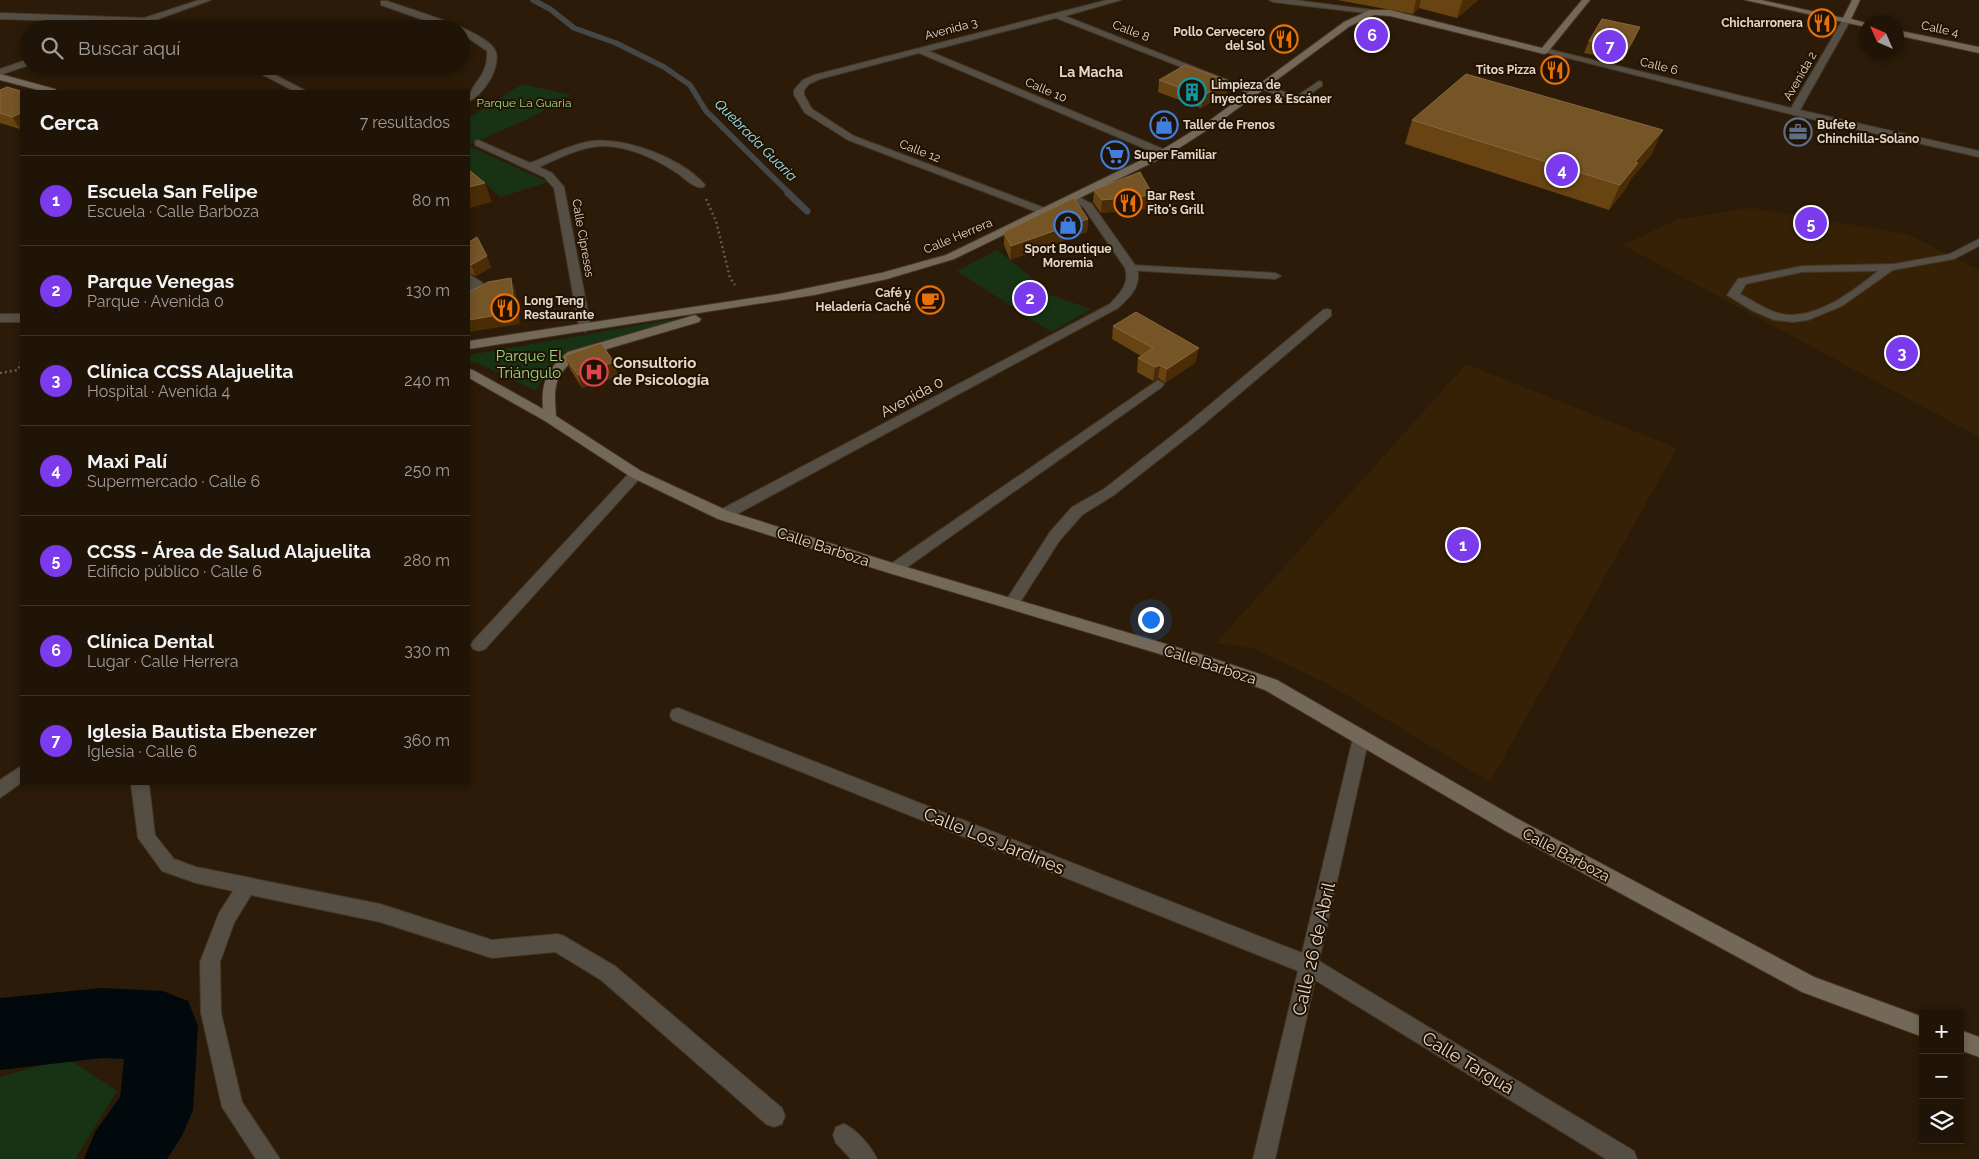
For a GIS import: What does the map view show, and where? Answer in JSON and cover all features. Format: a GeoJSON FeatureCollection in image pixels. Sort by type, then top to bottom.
{"type":"FeatureCollection","features":[{"type":"Feature","properties":{"kind":"street"},"geometry":{"type":"LineString","coordinates":[[149,20],[207,0]]}},
{"type":"Feature","properties":{"kind":"street","name":"Avenida 3"},"geometry":{"type":"LineString","coordinates":[[799,94],[802,86],[817,77],[1117,0]]}},
{"type":"Feature","properties":{"kind":"street","name":"Calle 6"},"geometry":{"type":"LineString","coordinates":[[1273,0],[1406,16],[1794,112],[1979,154]]}},
{"type":"Feature","properties":{"kind":"street"},"geometry":{"type":"LineString","coordinates":[[1544,51],[1586,0]]}},
{"type":"Feature","properties":{"kind":"street"},"geometry":{"type":"LineString","coordinates":[[1749,0],[1859,24]]}},
{"type":"Feature","properties":{"kind":"street","name":"Avenida 2"},"geometry":{"type":"LineString","coordinates":[[1794,112],[1856,0]]}},
{"type":"Feature","properties":{"kind":"street"},"geometry":{"type":"LineString","coordinates":[[384,4],[433,20]]}},
{"type":"Feature","properties":{"kind":"street","name":"Calle Herrera"},"geometry":{"type":"LineString","coordinates":[[470,345],[747,303],[902,272],[950,257],[1075,198],[1164,153],[1212,124],[1346,24],[1373,12]]}},
{"type":"Feature","properties":{"kind":"street","name":"Calle 8"},"geometry":{"type":"LineString","coordinates":[[1055,15],[1257,90],[1298,99],[1307,92]]}},
{"type":"Feature","properties":{"kind":"street"},"geometry":{"type":"LineString","coordinates":[[0,16],[117,20]]}},
{"type":"Feature","properties":{"kind":"street"},"geometry":{"type":"LineString","coordinates":[[470,34],[491,50],[493,61],[491,73],[470,97]]}},
{"type":"Feature","properties":{"kind":"street","name":"Calle 4"},"geometry":{"type":"LineString","coordinates":[[1904,34],[1979,50]]}},
{"type":"Feature","properties":{"kind":"street","name":"Calle 10"},"geometry":{"type":"LineString","coordinates":[[919,50],[1164,153]]}},
{"type":"Feature","properties":{"kind":"street"},"geometry":{"type":"LineString","coordinates":[[0,72],[20,65]]}},
{"type":"Feature","properties":{"kind":"street"},"geometry":{"type":"LineString","coordinates":[[268,75],[298,90]]}},
{"type":"Feature","properties":{"kind":"street"},"geometry":{"type":"LineString","coordinates":[[0,77],[48,90]]}},
{"type":"Feature","properties":{"kind":"street"},"geometry":{"type":"LineString","coordinates":[[1269,81],[1307,92],[1318,84]]}},
{"type":"Feature","properties":{"kind":"street","name":"Calle 12"},"geometry":{"type":"LineString","coordinates":[[799,94],[808,111],[851,138],[1046,212]]}},
{"type":"Feature","properties":{"kind":"street","name":"Calle Cipreses"},"geometry":{"type":"LineString","coordinates":[[478,143],[548,175],[559,187],[585,328]]}},
{"type":"Feature","properties":{"kind":"street"},"geometry":{"type":"LineString","coordinates":[[530,167],[584,146],[608,143],[642,151],[672,163],[700,185]]}},
{"type":"Feature","properties":{"kind":"street"},"geometry":{"type":"LineString","coordinates":[[1075,198],[1088,206],[1131,268],[1275,276]]}},
{"type":"Feature","properties":{"kind":"street"},"geometry":{"type":"LineString","coordinates":[[1890,267],[1859,293],[1805,318],[1778,317],[1733,295],[1742,281],[1802,269],[1890,267],[1950,257],[1979,242]]}},
{"type":"Feature","properties":{"kind":"street","name":"Avenida 0"},"geometry":{"type":"LineString","coordinates":[[723,515],[1114,306],[1129,291],[1133,275],[1131,268]]}},
{"type":"Feature","properties":{"kind":"street"},"geometry":{"type":"LineString","coordinates":[[470,278],[477,283],[470,292]]}},
{"type":"Feature","properties":{"kind":"street"},"geometry":{"type":"LineString","coordinates":[[550,418],[548,386],[556,367],[572,355],[747,303]]}},
{"type":"Feature","properties":{"kind":"street"},"geometry":{"type":"LineString","coordinates":[[1012,603],[1055,536],[1077,511],[1109,492],[1193,426],[1327,313]]}},
{"type":"Feature","properties":{"kind":"street"},"geometry":{"type":"LineString","coordinates":[[0,318],[20,318]]}},
{"type":"Feature","properties":{"kind":"street","name":"Calle Barboza"},"geometry":{"type":"LineString","coordinates":[[470,374],[550,418],[636,474],[723,515],[894,569],[1203,661],[1271,685],[1510,824],[1809,985],[1919,1026]]}},
{"type":"Feature","properties":{"kind":"street"},"geometry":{"type":"LineString","coordinates":[[894,569],[1158,384]]}},
{"type":"Feature","properties":{"kind":"street"},"geometry":{"type":"LineString","coordinates":[[479,645],[636,474]]}},
{"type":"Feature","properties":{"kind":"street","name":"Calle Los Jardines"},"geometry":{"type":"LineString","coordinates":[[678,715],[1310,966]]}},
{"type":"Feature","properties":{"kind":"street","name":"Calle 26 de Abril"},"geometry":{"type":"LineString","coordinates":[[1264,1159],[1361,738]]}},
{"type":"Feature","properties":{"kind":"street"},"geometry":{"type":"LineString","coordinates":[[0,790],[20,774]]}},
{"type":"Feature","properties":{"kind":"street"},"geometry":{"type":"LineString","coordinates":[[140,785],[142,813],[147,838],[168,865],[196,875],[380,914],[492,949],[557,943],[608,973],[774,1116]]}},
{"type":"Feature","properties":{"kind":"street"},"geometry":{"type":"LineString","coordinates":[[247,885],[226,919],[210,962],[211,1013],[233,1107],[268,1159]]}},
{"type":"Feature","properties":{"kind":"street","name":"Calle Targuá"},"geometry":{"type":"LineString","coordinates":[[1310,966],[1626,1159]]}},
{"type":"Feature","properties":{"kind":"street"},"geometry":{"type":"LineString","coordinates":[[1964,1041],[1979,1047]]}},
{"type":"Feature","properties":{"kind":"street"},"geometry":{"type":"LineString","coordinates":[[844,1135],[866,1159]]}},
{"type":"Feature","properties":{"kind":"path"},"geometry":{"type":"LineString","coordinates":[[700,185],[716,220],[730,278],[747,303]]}},
{"type":"Feature","properties":{"kind":"path"},"geometry":{"type":"LineString","coordinates":[[0,373],[18,370],[20,365]]}},
{"type":"Feature","properties":{"kind":"shaded area"},"geometry":{"type":"Polygon","coordinates":[[[1752,208],[1908,234],[1979,270],[1979,437],[1623,245],[1678,219],[1752,208]]]}},
{"type":"Feature","properties":{"kind":"shaded area"},"geometry":{"type":"Polygon","coordinates":[[[1466,364],[1677,448],[1490,782],[1328,684],[1255,649],[1216,643],[1466,364]]]}},
{"type":"Feature","properties":{"kind":"green space","name":"Parque La Guaria"},"geometry":{"type":"Polygon","coordinates":[[[522,84],[571,95],[530,118],[470,145],[470,117],[522,84]]]}},
{"type":"Feature","properties":{"kind":"green space","name":"Parque La Guaria"},"geometry":{"type":"Polygon","coordinates":[[[470,146],[548,182],[501,197],[470,172],[470,146]]]}},
{"type":"Feature","properties":{"kind":"green space"},"geometry":{"type":"Polygon","coordinates":[[[997,250],[1040,284],[1033,289],[1091,309],[1051,332],[957,271],[997,250]]]}},
{"type":"Feature","properties":{"kind":"green space","name":"Parque El Triángulo"},"geometry":{"type":"Polygon","coordinates":[[[703,314],[570,351],[550,366],[536,391],[480,364],[470,362],[470,355],[703,314]]]}},
{"type":"Feature","properties":{"kind":"green space"},"geometry":{"type":"Polygon","coordinates":[[[67,1058],[117,1091],[75,1159],[0,1159],[0,1077],[67,1058]]]}},
{"type":"Feature","properties":{"kind":"building"},"geometry":{"type":"Polygon","coordinates":[[[1602,19],[1640,27],[1628,49],[1589,41],[1602,19]]]}},
{"type":"Feature","properties":{"kind":"building"},"geometry":{"type":"Polygon","coordinates":[[[1185,65],[1228,81],[1203,96],[1159,80],[1185,65]]]}},
{"type":"Feature","properties":{"kind":"building"},"geometry":{"type":"Polygon","coordinates":[[[1466,74],[1663,130],[1635,162],[1638,163],[1620,185],[1412,120],[1466,74]]]}},
{"type":"Feature","properties":{"kind":"building"},"geometry":{"type":"Polygon","coordinates":[[[7,87],[20,91],[20,113],[12,117],[0,113],[0,90],[7,87]]]}},
{"type":"Feature","properties":{"kind":"building"},"geometry":{"type":"Polygon","coordinates":[[[470,171],[485,183],[470,187],[470,171]]]}},
{"type":"Feature","properties":{"kind":"building"},"geometry":{"type":"Polygon","coordinates":[[[1140,172],[1153,195],[1102,200],[1094,190],[1140,172]]]}},
{"type":"Feature","properties":{"kind":"building"},"geometry":{"type":"Polygon","coordinates":[[[1074,198],[1088,219],[1011,246],[1004,232],[1074,198]]]}},
{"type":"Feature","properties":{"kind":"building"},"geometry":{"type":"Polygon","coordinates":[[[477,237],[487,256],[471,265],[470,264],[470,241],[477,237]]]}},
{"type":"Feature","properties":{"kind":"building"},"geometry":{"type":"Polygon","coordinates":[[[511,278],[515,312],[470,320],[470,291],[488,282],[511,278]]]}},
{"type":"Feature","properties":{"kind":"building"},"geometry":{"type":"Polygon","coordinates":[[[1136,312],[1199,348],[1167,369],[1160,365],[1155,367],[1138,358],[1153,348],[1113,326],[1136,312]]]}},
{"type":"Feature","properties":{"kind":"building"},"geometry":{"type":"Polygon","coordinates":[[[601,343],[614,362],[578,375],[565,356],[601,343]]]}},
{"type":"Feature","properties":{"kind":"waterway","name":"Quebrada Guaria"},"geometry":{"type":"LineString","coordinates":[[533,0],[550,9],[574,28],[616,43],[664,67],[690,85],[706,111],[790,194]]}},
{"type":"Feature","properties":{"kind":"waterway","name":"Quebrada Guaria"},"geometry":{"type":"LineString","coordinates":[[788,193],[807,211]]}},
{"type":"Feature","properties":{"kind":"waterway"},"geometry":{"type":"LineString","coordinates":[[0,1034],[102,1023],[163,1026],[156,1110],[122,1159]]}},
{"type":"Feature","properties":{"kind":"place","name":"Chicharronera"},"geometry":{"type":"Point","coordinates":[1822,23]}},
{"type":"Feature","properties":{"kind":"place","name":"Clínica Dental"},"geometry":{"type":"Point","coordinates":[1372,35]}},
{"type":"Feature","properties":{"kind":"place","name":"Pollo Cervecero del Sol"},"geometry":{"type":"Point","coordinates":[1284,39]}},
{"type":"Feature","properties":{"kind":"place","name":"Iglesia Bautista Ebenezer"},"geometry":{"type":"Point","coordinates":[1610,46]}},
{"type":"Feature","properties":{"kind":"place","name":"Titos Pizza"},"geometry":{"type":"Point","coordinates":[1555,70]}},
{"type":"Feature","properties":{"kind":"place","name":"Limpieza de Inyectores & Escáner"},"geometry":{"type":"Point","coordinates":[1192,92]}},
{"type":"Feature","properties":{"kind":"place","name":"Taller de Frenos"},"geometry":{"type":"Point","coordinates":[1164,125]}},
{"type":"Feature","properties":{"kind":"place","name":"Bufete Chinchilla-Solano"},"geometry":{"type":"Point","coordinates":[1798,132]}},
{"type":"Feature","properties":{"kind":"place","name":"Super Familiar"},"geometry":{"type":"Point","coordinates":[1115,155]}},
{"type":"Feature","properties":{"kind":"place","name":"Maxi Palí"},"geometry":{"type":"Point","coordinates":[1562,170]}},
{"type":"Feature","properties":{"kind":"place","name":"Bar Rest Fito's Grill"},"geometry":{"type":"Point","coordinates":[1128,203]}},
{"type":"Feature","properties":{"kind":"place","name":"CCSS - Área de Salud Alajuelita"},"geometry":{"type":"Point","coordinates":[1811,223]}},
{"type":"Feature","properties":{"kind":"place","name":"Sport Boutique Moremia"},"geometry":{"type":"Point","coordinates":[1068,225]}},
{"type":"Feature","properties":{"kind":"place","name":"Parque Venegas"},"geometry":{"type":"Point","coordinates":[1030,298]}},
{"type":"Feature","properties":{"kind":"place","name":"Café y Heladería Caché"},"geometry":{"type":"Point","coordinates":[930,300]}},
{"type":"Feature","properties":{"kind":"place","name":"Long Teng Restaurante"},"geometry":{"type":"Point","coordinates":[505,308]}},
{"type":"Feature","properties":{"kind":"place","name":"Clínica CCSS Alajuelita"},"geometry":{"type":"Point","coordinates":[1902,353]}},
{"type":"Feature","properties":{"kind":"place","name":"Consultorio de Psicología"},"geometry":{"type":"Point","coordinates":[594,372]}},
{"type":"Feature","properties":{"kind":"place","name":"Escuela San Felipe"},"geometry":{"type":"Point","coordinates":[1463,545]}},
{"type":"Feature","properties":{"kind":"district","name":"La Macha"},"geometry":{"type":"Point","coordinates":[1091,72]}}]}
